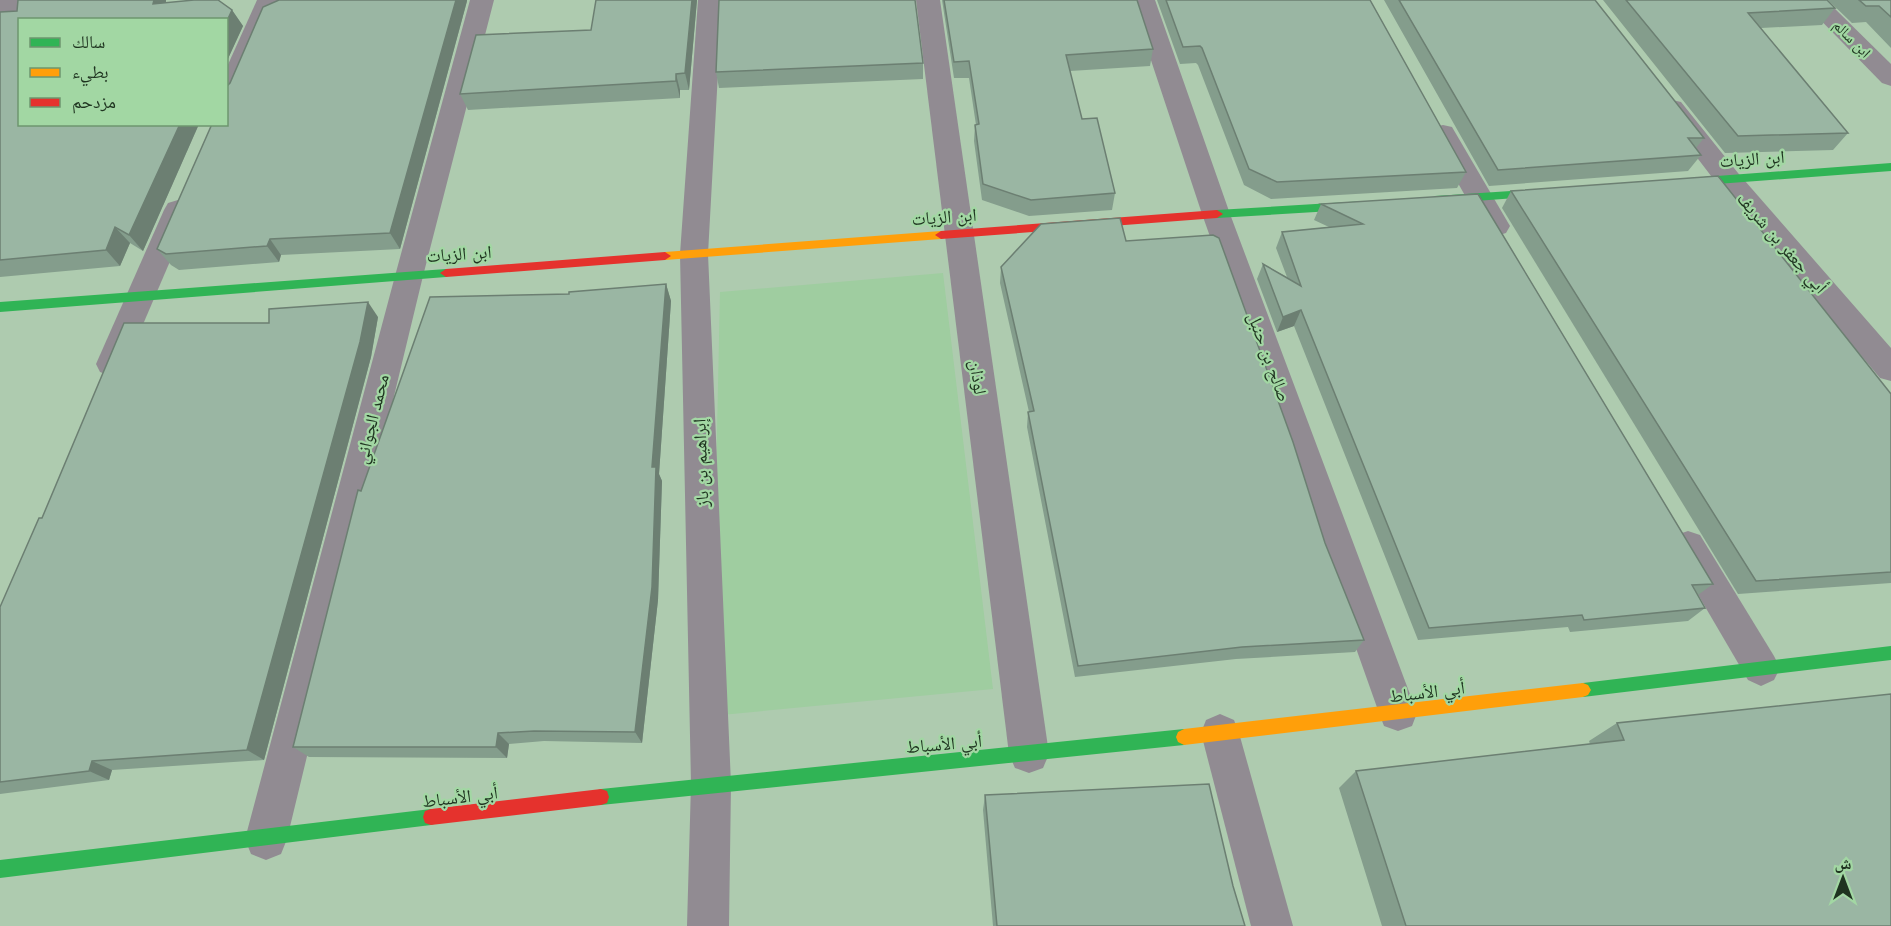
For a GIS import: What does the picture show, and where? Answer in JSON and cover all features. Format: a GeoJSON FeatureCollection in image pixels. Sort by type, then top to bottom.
{"type":"FeatureCollection","features":[{"type":"Feature","properties":{"kind":"street"},"geometry":{"type":"LineString","coordinates":[[0,6],[81,0]]}},
{"type":"Feature","properties":{"kind":"street"},"geometry":{"type":"LineString","coordinates":[[228,93],[269,0]]}},
{"type":"Feature","properties":{"kind":"street","name":"محمد الجواني"},"geometry":{"type":"LineString","coordinates":[[266,839],[409,276],[482,0]]}},
{"type":"Feature","properties":{"kind":"street","name":"إبراهيم بن باز"},"geometry":{"type":"LineString","coordinates":[[708,926],[711,784],[694,254],[710,0]]}},
{"type":"Feature","properties":{"kind":"street","name":"لوذان"},"geometry":{"type":"LineString","coordinates":[[928,0],[1029,754]]}},
{"type":"Feature","properties":{"kind":"street","name":"صالح بن حنبل"},"geometry":{"type":"LineString","coordinates":[[1143,0],[1216,214],[1398,714]]}},
{"type":"Feature","properties":{"kind":"street","name":"ابن سالم"},"geometry":{"type":"LineString","coordinates":[[1813,0],[1891,78]]}},
{"type":"Feature","properties":{"kind":"street","name":"أبي جعفر بن شريف"},"geometry":{"type":"LineString","coordinates":[[1654,85],[1728,179],[1891,369]]}},
{"type":"Feature","properties":{"kind":"street"},"geometry":{"type":"LineString","coordinates":[[1427,104],[1510,249]]}},
{"type":"Feature","properties":{"kind":"street","name":"ابن الزيات"},"geometry":{"type":"LineString","coordinates":[[1668,184],[1891,167]]}},
{"type":"Feature","properties":{"kind":"street"},"geometry":{"type":"LineString","coordinates":[[98,393],[187,189]]}},
{"type":"Feature","properties":{"kind":"street"},"geometry":{"type":"LineString","coordinates":[[1419,201],[1574,191]]}},
{"type":"Feature","properties":{"kind":"street","name":"ابن الزيات"},"geometry":{"type":"LineString","coordinates":[[0,307],[1216,214],[1383,204]]}},
{"type":"Feature","properties":{"kind":"street"},"geometry":{"type":"LineString","coordinates":[[1675,525],[1761,668]]}},
{"type":"Feature","properties":{"kind":"street","name":"أبي الأسباط"},"geometry":{"type":"LineString","coordinates":[[0,869],[711,784],[1029,754],[1398,714],[1891,653]]}},
{"type":"Feature","properties":{"kind":"street"},"geometry":{"type":"LineString","coordinates":[[1220,733],[1272,926]]}},
{"type":"Feature","properties":{"kind":"shaded area"},"geometry":{"type":"Polygon","coordinates":[[[943,273],[993,689],[711,716],[720,292],[943,273]]]}},
{"type":"Feature","properties":{"kind":"building"},"geometry":{"type":"Polygon","coordinates":[[[18,0],[154,0],[153,4],[218,0],[232,10],[228,19],[18,18],[18,126],[179,126],[129,235],[115,227],[106,250],[0,260],[0,12],[17,11],[18,0]]]}},
{"type":"Feature","properties":{"kind":"building"},"geometry":{"type":"Polygon","coordinates":[[[279,0],[456,0],[390,233],[270,239],[267,246],[166,254],[157,249],[211,126],[228,126],[228,85],[263,7],[279,0]]]}},
{"type":"Feature","properties":{"kind":"building"},"geometry":{"type":"Polygon","coordinates":[[[596,0],[692,0],[685,73],[676,74],[676,81],[460,94],[476,35],[591,30],[596,0]]]}},
{"type":"Feature","properties":{"kind":"building"},"geometry":{"type":"Polygon","coordinates":[[[719,0],[915,0],[923,63],[716,72],[719,0]]]}},
{"type":"Feature","properties":{"kind":"building"},"geometry":{"type":"Polygon","coordinates":[[[944,0],[1137,0],[1153,49],[1066,55],[1082,119],[1097,118],[1115,193],[1031,200],[983,184],[975,125],[979,124],[969,61],[954,62],[944,0]]]}},
{"type":"Feature","properties":{"kind":"building"},"geometry":{"type":"Polygon","coordinates":[[[1166,0],[1370,0],[1466,172],[1277,182],[1249,169],[1202,48],[1200,46],[1183,47],[1166,0]]]}},
{"type":"Feature","properties":{"kind":"building"},"geometry":{"type":"Polygon","coordinates":[[[1399,0],[1595,0],[1704,138],[1688,138],[1701,155],[1498,170],[1399,0]]]}},
{"type":"Feature","properties":{"kind":"building"},"geometry":{"type":"Polygon","coordinates":[[[1626,0],[1827,0],[1835,8],[1748,13],[1848,133],[1738,136],[1626,0]]]}},
{"type":"Feature","properties":{"kind":"building"},"geometry":{"type":"Polygon","coordinates":[[[1859,0],[1891,0],[1891,17],[1879,6],[1866,6],[1859,0]]]}},
{"type":"Feature","properties":{"kind":"building"},"geometry":{"type":"Polygon","coordinates":[[[1718,176],[1891,394],[1891,572],[1756,581],[1511,191],[1718,176]]]}},
{"type":"Feature","properties":{"kind":"building"},"geometry":{"type":"Polygon","coordinates":[[[1478,194],[1713,584],[1692,585],[1705,608],[1584,620],[1582,615],[1429,628],[1301,310],[1283,317],[1263,264],[1301,286],[1282,232],[1363,224],[1321,204],[1478,194]]]}},
{"type":"Feature","properties":{"kind":"building"},"geometry":{"type":"Polygon","coordinates":[[[1120,218],[1126,241],[1213,235],[1219,238],[1293,442],[1325,543],[1364,640],[1242,647],[1078,666],[1028,412],[1034,411],[1001,267],[1041,224],[1120,218]]]}},
{"type":"Feature","properties":{"kind":"building"},"geometry":{"type":"Polygon","coordinates":[[[666,284],[652,467],[656,467],[652,587],[635,732],[498,733],[496,747],[293,747],[358,490],[361,491],[430,297],[569,294],[569,292],[666,284]]]}},
{"type":"Feature","properties":{"kind":"building"},"geometry":{"type":"Polygon","coordinates":[[[368,302],[360,342],[247,750],[92,761],[89,771],[0,782],[0,607],[39,518],[42,518],[124,323],[269,323],[269,309],[368,302]]]}},
{"type":"Feature","properties":{"kind":"building"},"geometry":{"type":"Polygon","coordinates":[[[1891,694],[1891,926],[1406,926],[1356,771],[1624,740],[1617,723],[1891,694]]]}},
{"type":"Feature","properties":{"kind":"building"},"geometry":{"type":"Polygon","coordinates":[[[1209,784],[1233,886],[1245,926],[997,926],[985,795],[1209,784]]]}},
{"type":"Feature","properties":{"kind":"traffic: fast"},"geometry":{"type":"LineString","coordinates":[[1677,183],[1891,167]]}},
{"type":"Feature","properties":{"kind":"traffic: fast"},"geometry":{"type":"LineString","coordinates":[[1435,200],[1554,192]]}},
{"type":"Feature","properties":{"kind":"traffic: fast"},"geometry":{"type":"LineString","coordinates":[[1217,214],[1365,205]]}},
{"type":"Feature","properties":{"kind":"traffic: fast"},"geometry":{"type":"LineString","coordinates":[[0,307],[446,273]]}},
{"type":"Feature","properties":{"kind":"traffic: fast"},"geometry":{"type":"LineString","coordinates":[[1583,690],[1891,653]]}},
{"type":"Feature","properties":{"kind":"traffic: fast"},"geometry":{"type":"LineString","coordinates":[[601,797],[1184,737]]}},
{"type":"Feature","properties":{"kind":"traffic: fast"},"geometry":{"type":"LineString","coordinates":[[0,869],[431,817]]}},
{"type":"Feature","properties":{"kind":"traffic: slow"},"geometry":{"type":"LineString","coordinates":[[665,256],[941,235]]}},
{"type":"Feature","properties":{"kind":"traffic: slow"},"geometry":{"type":"LineString","coordinates":[[1184,737],[1583,690]]}},
{"type":"Feature","properties":{"kind":"traffic: jam"},"geometry":{"type":"LineString","coordinates":[[941,235],[1217,214]]}},
{"type":"Feature","properties":{"kind":"traffic: jam"},"geometry":{"type":"LineString","coordinates":[[446,273],[665,256]]}},
{"type":"Feature","properties":{"kind":"traffic: jam"},"geometry":{"type":"LineString","coordinates":[[431,817],[601,797]]}}]}
